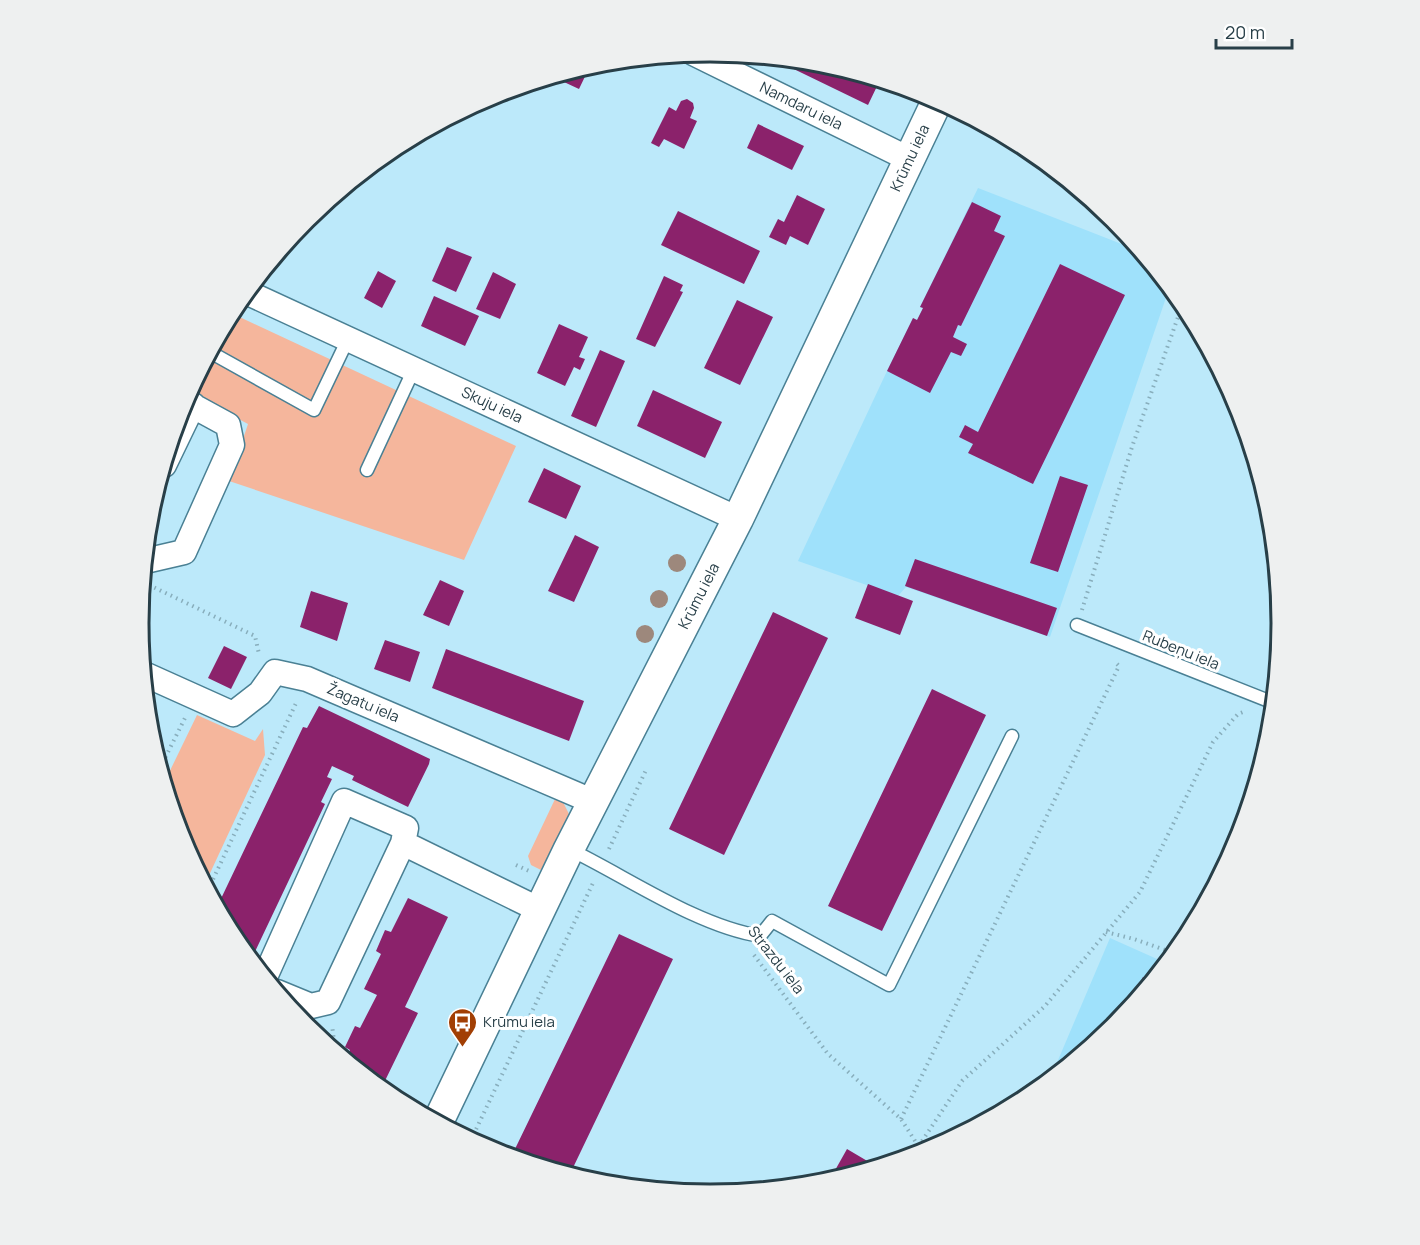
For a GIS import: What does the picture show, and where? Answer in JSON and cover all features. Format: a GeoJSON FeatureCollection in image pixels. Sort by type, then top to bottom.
{"type":"FeatureCollection","features":[{"type":"Feature","properties":{"kind":"street","name":"Namdaru iela"},"geometry":{"type":"LineString","coordinates":[[711,62],[909,159]]}},
{"type":"Feature","properties":{"kind":"street","name":"Krūmu iela"},"geometry":{"type":"LineString","coordinates":[[441,1115],[569,849],[738,519],[934,108]]}},
{"type":"Feature","properties":{"kind":"street","name":"Skuju iela"},"geometry":{"type":"LineString","coordinates":[[255,296],[738,519]]}},
{"type":"Feature","properties":{"kind":"street"},"geometry":{"type":"LineString","coordinates":[[153,559],[184,552],[232,445],[228,425],[193,406]]}},
{"type":"Feature","properties":{"kind":"street"},"geometry":{"type":"LineString","coordinates":[[152,678],[233,714],[260,693],[275,672]]}},
{"type":"Feature","properties":{"kind":"street","name":"Žagatu iela"},"geometry":{"type":"LineString","coordinates":[[275,672],[307,679],[594,802]]}},
{"type":"Feature","properties":{"kind":"street"},"geometry":{"type":"LineString","coordinates":[[269,969],[344,801],[406,828],[403,843],[328,1002],[311,1006],[294,999]]}},
{"type":"Feature","properties":{"kind":"street"},"geometry":{"type":"LineString","coordinates":[[403,843],[540,910]]}},
{"type":"Feature","properties":{"kind":"lane"},"geometry":{"type":"LineString","coordinates":[[217,356],[314,410],[348,339]]}},
{"type":"Feature","properties":{"kind":"lane"},"geometry":{"type":"LineString","coordinates":[[367,470],[414,369]]}},
{"type":"Feature","properties":{"kind":"lane","name":"Rubeņu iela"},"geometry":{"type":"LineString","coordinates":[[1077,625],[1265,700]]}},
{"type":"Feature","properties":{"kind":"lane"},"geometry":{"type":"LineString","coordinates":[[738,933],[760,936],[772,921],[889,985],[1012,736]]}},
{"type":"Feature","properties":{"kind":"lane","name":"Strazdu iela"},"geometry":{"type":"LineString","coordinates":[[569,849],[636,886],[738,933]]}},
{"type":"Feature","properties":{"kind":"path"},"geometry":{"type":"LineString","coordinates":[[1077,625],[1132,447],[1179,315]]}},
{"type":"Feature","properties":{"kind":"path"},"geometry":{"type":"LineString","coordinates":[[150,587],[255,636],[260,659],[275,672]]}},
{"type":"Feature","properties":{"kind":"path"},"geometry":{"type":"LineString","coordinates":[[901,1119],[1119,666],[1111,658]]}},
{"type":"Feature","properties":{"kind":"path"},"geometry":{"type":"LineString","coordinates":[[212,881],[307,679]]}},
{"type":"Feature","properties":{"kind":"path"},"geometry":{"type":"LineString","coordinates":[[166,757],[195,698]]}},
{"type":"Feature","properties":{"kind":"path"},"geometry":{"type":"LineString","coordinates":[[917,1144],[962,1081],[1045,1006],[1140,892],[1214,742],[1238,714],[1264,705]]}},
{"type":"Feature","properties":{"kind":"path"},"geometry":{"type":"LineString","coordinates":[[475,1132],[646,770]]}},
{"type":"Feature","properties":{"kind":"path"},"geometry":{"type":"LineString","coordinates":[[1106,932],[1165,950]]}},
{"type":"Feature","properties":{"kind":"path","name":"Strazdu iela"},"geometry":{"type":"LineString","coordinates":[[738,933],[828,1054],[901,1119],[917,1144]]}},
{"type":"Feature","properties":{"kind":"shaded area"},"geometry":{"type":"Polygon","coordinates":[[[978,188],[1125,245],[1166,297],[1050,637],[906,587],[898,596],[798,561],[913,318],[917,320],[923,308],[920,307],[978,188]]]}},
{"type":"Feature","properties":{"kind":"shaded area"},"geometry":{"type":"Polygon","coordinates":[[[240,317],[516,446],[464,560],[229,481],[248,424],[197,397],[224,342],[240,317]]]}},
{"type":"Feature","properties":{"kind":"shaded area"},"geometry":{"type":"Polygon","coordinates":[[[197,715],[255,741],[263,729],[265,755],[209,875],[192,837],[169,772],[197,715]]]}},
{"type":"Feature","properties":{"kind":"shaded area"},"geometry":{"type":"Polygon","coordinates":[[[556,797],[562,800],[569,814],[541,870],[531,865],[528,856],[556,797]]]}},
{"type":"Feature","properties":{"kind":"shaded area"},"geometry":{"type":"Polygon","coordinates":[[[1110,938],[1158,959],[1107,1019],[1056,1064],[1110,938]]]}},
{"type":"Feature","properties":{"kind":"building"},"geometry":{"type":"Polygon","coordinates":[[[790,67],[819,72],[877,87],[868,105],[790,67]]]}},
{"type":"Feature","properties":{"kind":"building"},"geometry":{"type":"Polygon","coordinates":[[[585,76],[579,89],[563,82],[585,76]]]}},
{"type":"Feature","properties":{"kind":"building"},"geometry":{"type":"Polygon","coordinates":[[[687,99],[693,103],[694,108],[690,118],[697,121],[684,149],[664,139],[659,147],[651,143],[669,107],[676,111],[681,101],[687,99]]]}},
{"type":"Feature","properties":{"kind":"building"},"geometry":{"type":"Polygon","coordinates":[[[758,124],[804,146],[792,170],[747,148],[758,124]]]}},
{"type":"Feature","properties":{"kind":"building"},"geometry":{"type":"Polygon","coordinates":[[[797,195],[825,209],[808,245],[790,236],[786,245],[769,237],[778,219],[784,222],[797,195]]]}},
{"type":"Feature","properties":{"kind":"building"},"geometry":{"type":"Polygon","coordinates":[[[972,202],[1001,216],[994,231],[1005,236],[961,326],[958,325],[953,337],[967,344],[961,356],[951,352],[930,393],[887,371],[913,318],[917,320],[923,308],[920,307],[972,202]]]}},
{"type":"Feature","properties":{"kind":"building"},"geometry":{"type":"Polygon","coordinates":[[[678,211],[760,251],[744,284],[661,245],[678,211]]]}},
{"type":"Feature","properties":{"kind":"building"},"geometry":{"type":"Polygon","coordinates":[[[447,247],[472,257],[456,292],[432,281],[447,247]]]}},
{"type":"Feature","properties":{"kind":"building"},"geometry":{"type":"Polygon","coordinates":[[[1060,264],[1125,295],[1033,484],[968,453],[973,444],[959,437],[965,425],[978,432],[1060,264]]]}},
{"type":"Feature","properties":{"kind":"building"},"geometry":{"type":"Polygon","coordinates":[[[378,271],[396,281],[382,308],[364,298],[378,271]]]}},
{"type":"Feature","properties":{"kind":"building"},"geometry":{"type":"Polygon","coordinates":[[[493,272],[516,284],[500,319],[476,309],[493,272]]]}},
{"type":"Feature","properties":{"kind":"building"},"geometry":{"type":"Polygon","coordinates":[[[664,276],[683,285],[680,291],[683,292],[655,347],[636,339],[664,276]]]}},
{"type":"Feature","properties":{"kind":"building"},"geometry":{"type":"Polygon","coordinates":[[[434,296],[479,316],[465,346],[421,326],[434,296]]]}},
{"type":"Feature","properties":{"kind":"building"},"geometry":{"type":"Polygon","coordinates":[[[737,300],[773,317],[740,385],[704,368],[737,300]]]}},
{"type":"Feature","properties":{"kind":"building"},"geometry":{"type":"Polygon","coordinates":[[[559,324],[588,337],[579,357],[585,359],[580,370],[574,367],[565,386],[537,373],[559,324]]]}},
{"type":"Feature","properties":{"kind":"building"},"geometry":{"type":"Polygon","coordinates":[[[600,350],[625,361],[596,427],[571,416],[600,350]]]}},
{"type":"Feature","properties":{"kind":"building"},"geometry":{"type":"Polygon","coordinates":[[[653,390],[722,422],[705,458],[637,426],[653,390]]]}},
{"type":"Feature","properties":{"kind":"building"},"geometry":{"type":"Polygon","coordinates":[[[544,468],[581,486],[566,519],[528,502],[544,468]]]}},
{"type":"Feature","properties":{"kind":"building"},"geometry":{"type":"Polygon","coordinates":[[[1060,476],[1088,485],[1058,572],[1030,563],[1060,476]]]}},
{"type":"Feature","properties":{"kind":"building"},"geometry":{"type":"Polygon","coordinates":[[[575,535],[599,547],[574,602],[548,591],[575,535]]]}},
{"type":"Feature","properties":{"kind":"building"},"geometry":{"type":"Polygon","coordinates":[[[915,559],[1057,608],[1047,636],[905,586],[915,559]]]}},
{"type":"Feature","properties":{"kind":"building"},"geometry":{"type":"Polygon","coordinates":[[[440,580],[464,591],[449,626],[423,615],[440,580]]]}},
{"type":"Feature","properties":{"kind":"building"},"geometry":{"type":"Polygon","coordinates":[[[868,584],[913,601],[900,635],[855,618],[868,584]]]}},
{"type":"Feature","properties":{"kind":"building"},"geometry":{"type":"Polygon","coordinates":[[[311,591],[348,603],[337,641],[300,627],[311,591]]]}},
{"type":"Feature","properties":{"kind":"building"},"geometry":{"type":"Polygon","coordinates":[[[773,612],[828,638],[724,855],[669,829],[773,612]]]}},
{"type":"Feature","properties":{"kind":"building"},"geometry":{"type":"Polygon","coordinates":[[[385,640],[420,652],[410,682],[374,669],[385,640]]]}},
{"type":"Feature","properties":{"kind":"building"},"geometry":{"type":"Polygon","coordinates":[[[224,646],[247,657],[231,689],[208,678],[224,646]]]}},
{"type":"Feature","properties":{"kind":"building"},"geometry":{"type":"Polygon","coordinates":[[[446,649],[584,701],[569,741],[432,688],[446,649]]]}},
{"type":"Feature","properties":{"kind":"building"},"geometry":{"type":"Polygon","coordinates":[[[932,689],[986,715],[882,931],[828,906],[932,689]]]}},
{"type":"Feature","properties":{"kind":"building"},"geometry":{"type":"Polygon","coordinates":[[[319,706],[430,759],[429,764],[408,807],[352,780],[354,776],[332,766],[327,777],[332,779],[321,802],[325,804],[256,950],[221,898],[303,727],[307,728],[319,706]]]}},
{"type":"Feature","properties":{"kind":"building"},"geometry":{"type":"Polygon","coordinates":[[[408,898],[448,917],[405,1007],[418,1013],[385,1080],[345,1047],[355,1026],[360,1028],[377,995],[364,989],[381,954],[376,951],[385,930],[391,932],[408,898]]]}},
{"type":"Feature","properties":{"kind":"building"},"geometry":{"type":"Polygon","coordinates":[[[619,934],[673,959],[574,1166],[515,1149],[619,934]]]}},
{"type":"Feature","properties":{"kind":"building"},"geometry":{"type":"Polygon","coordinates":[[[847,1149],[867,1161],[855,1164],[836,1169],[847,1149]]]}},
{"type":"Feature","properties":{"kind":"place","name":"Krūmu iela"},"geometry":{"type":"Point","coordinates":[462,1048]}}]}
